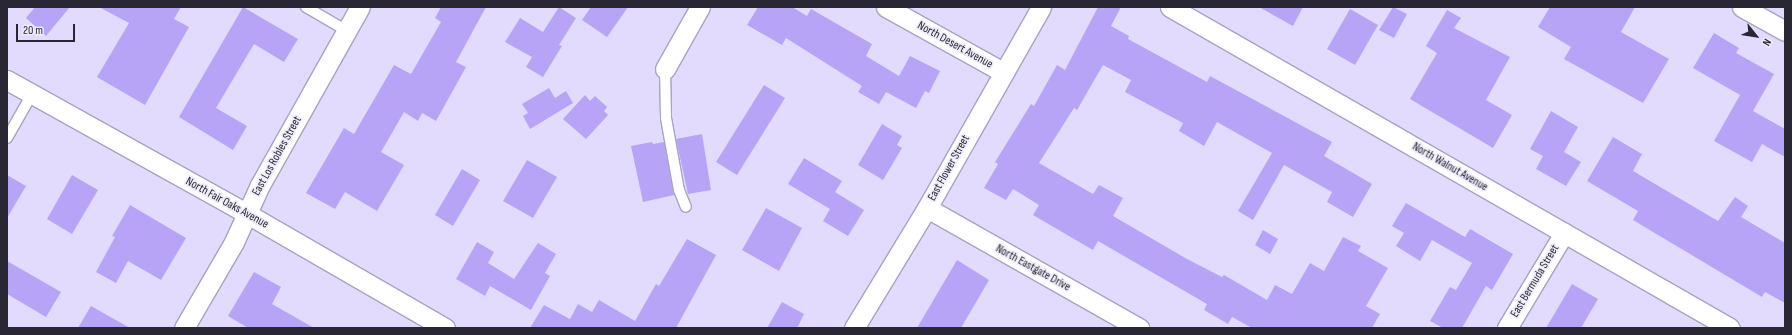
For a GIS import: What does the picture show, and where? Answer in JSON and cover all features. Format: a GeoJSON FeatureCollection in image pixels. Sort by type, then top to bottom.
{"type":"FeatureCollection","features":[{"type":"Feature","properties":{"kind":"street","name":"East Los Robles Street"},"geometry":{"type":"LineString","coordinates":[[184,328],[234,242],[260,185],[360,7]]}},
{"type":"Feature","properties":{"kind":"street"},"geometry":{"type":"LineString","coordinates":[[665,69],[700,7]]}},
{"type":"Feature","properties":{"kind":"street","name":"North Desert Avenue"},"geometry":{"type":"LineString","coordinates":[[886,7],[1003,72]]}},
{"type":"Feature","properties":{"kind":"street","name":"East Flower Street"},"geometry":{"type":"LineString","coordinates":[[854,328],[927,208],[1041,7]]}},
{"type":"Feature","properties":{"kind":"street","name":"North Walnut Avenue"},"geometry":{"type":"LineString","coordinates":[[1170,7],[1730,328]]}},
{"type":"Feature","properties":{"kind":"street"},"geometry":{"type":"LineString","coordinates":[[1742,7],[1785,32]]}},
{"type":"Feature","properties":{"kind":"street","name":"North Fair Oaks Avenue"},"geometry":{"type":"LineString","coordinates":[[7,80],[247,214],[445,328]]}},
{"type":"Feature","properties":{"kind":"street","name":"North Eastgate Drive"},"geometry":{"type":"LineString","coordinates":[[927,208],[1139,328]]}},
{"type":"Feature","properties":{"kind":"street","name":"East Bermuda Street"},"geometry":{"type":"LineString","coordinates":[[1507,328],[1564,233]]}},
{"type":"Feature","properties":{"kind":"lane"},"geometry":{"type":"LineString","coordinates":[[306,7],[347,30]]}},
{"type":"Feature","properties":{"kind":"lane"},"geometry":{"type":"LineString","coordinates":[[665,69],[666,118],[679,190],[686,207]]}},
{"type":"Feature","properties":{"kind":"lane"},"geometry":{"type":"LineString","coordinates":[[7,138],[32,94]]}},
{"type":"Feature","properties":{"kind":"building"},"geometry":{"type":"Polygon","coordinates":[[[35,7],[70,7],[46,36],[26,18],[35,7]]]}},
{"type":"Feature","properties":{"kind":"building"},"geometry":{"type":"Polygon","coordinates":[[[99,7],[181,7],[174,19],[189,27],[145,105],[97,77],[129,23],[99,7]]]}},
{"type":"Feature","properties":{"kind":"building"},"geometry":{"type":"Polygon","coordinates":[[[243,7],[298,39],[284,62],[254,44],[216,108],[247,126],[233,150],[179,117],[243,7]]]}},
{"type":"Feature","properties":{"kind":"building"},"geometry":{"type":"Polygon","coordinates":[[[441,7],[486,7],[456,62],[466,67],[436,121],[422,113],[418,121],[404,112],[381,152],[404,165],[377,211],[345,192],[335,209],[306,193],[344,128],[354,134],[394,65],[411,74],[441,22],[435,18],[441,7]]]}},
{"type":"Feature","properties":{"kind":"building"},"geometry":{"type":"Polygon","coordinates":[[[559,7],[576,18],[559,45],[562,46],[543,77],[526,67],[532,57],[505,42],[520,18],[543,32],[559,7]]]}},
{"type":"Feature","properties":{"kind":"building"},"geometry":{"type":"Polygon","coordinates":[[[591,7],[628,7],[607,37],[582,20],[591,7]]]}},
{"type":"Feature","properties":{"kind":"building"},"geometry":{"type":"Polygon","coordinates":[[[758,7],[792,7],[807,16],[811,9],[872,44],[866,56],[899,76],[910,56],[940,71],[929,93],[925,91],[916,108],[886,92],[879,104],[858,92],[862,86],[786,38],[782,45],[747,25],[758,7]]]}},
{"type":"Feature","properties":{"kind":"building"},"geometry":{"type":"Polygon","coordinates":[[[1098,7],[1121,7],[1111,26],[1129,36],[1128,39],[1207,82],[1210,76],[1332,142],[1324,156],[1372,184],[1353,217],[1327,202],[1332,192],[1284,165],[1253,220],[1238,211],[1272,153],[1217,122],[1204,146],[1179,131],[1183,123],[1125,92],[1131,80],[1103,65],[1077,110],[1074,108],[1039,163],[1093,194],[1099,185],[1123,198],[1113,216],[1187,259],[1222,277],[1224,275],[1267,300],[1275,285],[1292,294],[1310,263],[1324,271],[1343,237],[1361,246],[1358,251],[1388,268],[1366,306],[1380,314],[1372,328],[1252,328],[1232,317],[1228,324],[1204,310],[1207,304],[1098,241],[1093,250],[1033,215],[1039,205],[1013,189],[1006,200],[984,188],[998,164],[995,162],[1031,104],[1034,106],[1057,65],[1065,70],[1098,7]]]}},
{"type":"Feature","properties":{"kind":"building"},"geometry":{"type":"Polygon","coordinates":[[[1259,7],[1303,7],[1293,26],[1259,7]]]}},
{"type":"Feature","properties":{"kind":"building"},"geometry":{"type":"Polygon","coordinates":[[[1393,7],[1407,14],[1394,38],[1379,30],[1393,7]]]}},
{"type":"Feature","properties":{"kind":"building"},"geometry":{"type":"Polygon","coordinates":[[[1550,7],[1635,7],[1621,32],[1669,59],[1643,103],[1564,59],[1571,47],[1538,27],[1550,7]]]}},
{"type":"Feature","properties":{"kind":"building"},"geometry":{"type":"Polygon","coordinates":[[[1350,9],[1378,25],[1355,65],[1327,49],[1350,9]]]}},
{"type":"Feature","properties":{"kind":"building"},"geometry":{"type":"Polygon","coordinates":[[[1447,10],[1461,18],[1454,28],[1510,57],[1486,100],[1512,115],[1493,148],[1410,99],[1437,53],[1426,46],[1447,10]]]}},
{"type":"Feature","properties":{"kind":"building"},"geometry":{"type":"Polygon","coordinates":[[[1714,33],[1739,48],[1736,53],[1774,74],[1753,111],[1785,129],[1785,157],[1762,144],[1752,162],[1714,141],[1740,95],[1693,68],[1714,33]]]}},
{"type":"Feature","properties":{"kind":"building"},"geometry":{"type":"Polygon","coordinates":[[[764,85],[785,98],[737,175],[716,162],[764,85]]]}},
{"type":"Feature","properties":{"kind":"building"},"geometry":{"type":"Polygon","coordinates":[[[549,88],[555,98],[566,91],[573,103],[530,129],[523,116],[528,113],[522,104],[549,88]]]}},
{"type":"Feature","properties":{"kind":"building"},"geometry":{"type":"Polygon","coordinates":[[[585,95],[590,101],[595,96],[607,107],[604,111],[608,115],[586,139],[563,119],[585,95]]]}},
{"type":"Feature","properties":{"kind":"building"},"geometry":{"type":"Polygon","coordinates":[[[1551,111],[1578,127],[1564,152],[1581,162],[1566,186],[1536,169],[1543,156],[1530,149],[1551,111]]]}},
{"type":"Feature","properties":{"kind":"building"},"geometry":{"type":"Polygon","coordinates":[[[882,124],[902,136],[897,145],[902,148],[883,180],[858,165],[882,124]]]}},
{"type":"Feature","properties":{"kind":"building"},"geometry":{"type":"Polygon","coordinates":[[[702,134],[711,190],[688,194],[676,139],[702,134]]]}},
{"type":"Feature","properties":{"kind":"building"},"geometry":{"type":"Polygon","coordinates":[[[1613,137],[1642,154],[1633,171],[1718,221],[1735,197],[1748,206],[1741,217],[1785,243],[1785,303],[1765,292],[1762,297],[1633,220],[1638,211],[1587,181],[1613,137]]]}},
{"type":"Feature","properties":{"kind":"building"},"geometry":{"type":"Polygon","coordinates":[[[652,142],[653,144],[664,142],[674,195],[643,202],[631,146],[652,142]]]}},
{"type":"Feature","properties":{"kind":"building"},"geometry":{"type":"Polygon","coordinates":[[[804,158],[842,181],[835,192],[864,210],[848,236],[823,221],[830,209],[788,184],[804,158]]]}},
{"type":"Feature","properties":{"kind":"building"},"geometry":{"type":"Polygon","coordinates":[[[527,160],[557,177],[533,218],[503,201],[527,160]]]}},
{"type":"Feature","properties":{"kind":"building"},"geometry":{"type":"Polygon","coordinates":[[[462,169],[480,180],[453,226],[435,215],[462,169]]]}},
{"type":"Feature","properties":{"kind":"building"},"geometry":{"type":"Polygon","coordinates":[[[7,175],[26,186],[7,218],[7,175]]]}},
{"type":"Feature","properties":{"kind":"building"},"geometry":{"type":"Polygon","coordinates":[[[72,175],[98,190],[72,234],[47,219],[72,175]]]}},
{"type":"Feature","properties":{"kind":"building"},"geometry":{"type":"Polygon","coordinates":[[[1406,203],[1465,237],[1470,229],[1513,254],[1492,290],[1486,286],[1462,328],[1443,328],[1430,321],[1450,287],[1456,290],[1472,263],[1432,240],[1420,261],[1396,246],[1404,233],[1392,226],[1406,203]]]}},
{"type":"Feature","properties":{"kind":"building"},"geometry":{"type":"Polygon","coordinates":[[[130,205],[186,238],[161,280],[128,261],[116,283],[96,272],[115,237],[112,236],[130,205]]]}},
{"type":"Feature","properties":{"kind":"building"},"geometry":{"type":"Polygon","coordinates":[[[766,208],[802,228],[779,271],[742,250],[766,208]]]}},
{"type":"Feature","properties":{"kind":"building"},"geometry":{"type":"Polygon","coordinates":[[[1263,230],[1278,239],[1270,254],[1255,245],[1263,230]]]}},
{"type":"Feature","properties":{"kind":"building"},"geometry":{"type":"Polygon","coordinates":[[[687,239],[716,255],[676,328],[530,328],[544,305],[570,319],[578,304],[592,312],[599,300],[635,321],[656,284],[659,286],[687,239]]]}},
{"type":"Feature","properties":{"kind":"building"},"geometry":{"type":"Polygon","coordinates":[[[477,242],[494,252],[488,263],[514,279],[538,243],[556,254],[545,273],[550,276],[531,310],[490,286],[485,296],[456,279],[477,242]]]}},
{"type":"Feature","properties":{"kind":"building"},"geometry":{"type":"Polygon","coordinates":[[[957,260],[989,280],[961,328],[917,328],[957,260]]]}},
{"type":"Feature","properties":{"kind":"building"},"geometry":{"type":"Polygon","coordinates":[[[7,261],[61,292],[46,317],[7,294],[7,261]]]}},
{"type":"Feature","properties":{"kind":"building"},"geometry":{"type":"Polygon","coordinates":[[[254,272],[281,287],[272,304],[314,328],[248,328],[228,316],[254,272]]]}},
{"type":"Feature","properties":{"kind":"building"},"geometry":{"type":"Polygon","coordinates":[[[1572,284],[1598,299],[1581,328],[1546,328],[1572,284]]]}},
{"type":"Feature","properties":{"kind":"building"},"geometry":{"type":"Polygon","coordinates":[[[782,302],[804,314],[797,328],[767,328],[782,302]]]}},
{"type":"Feature","properties":{"kind":"building"},"geometry":{"type":"Polygon","coordinates":[[[91,306],[130,328],[78,328],[91,306]]]}}]}
